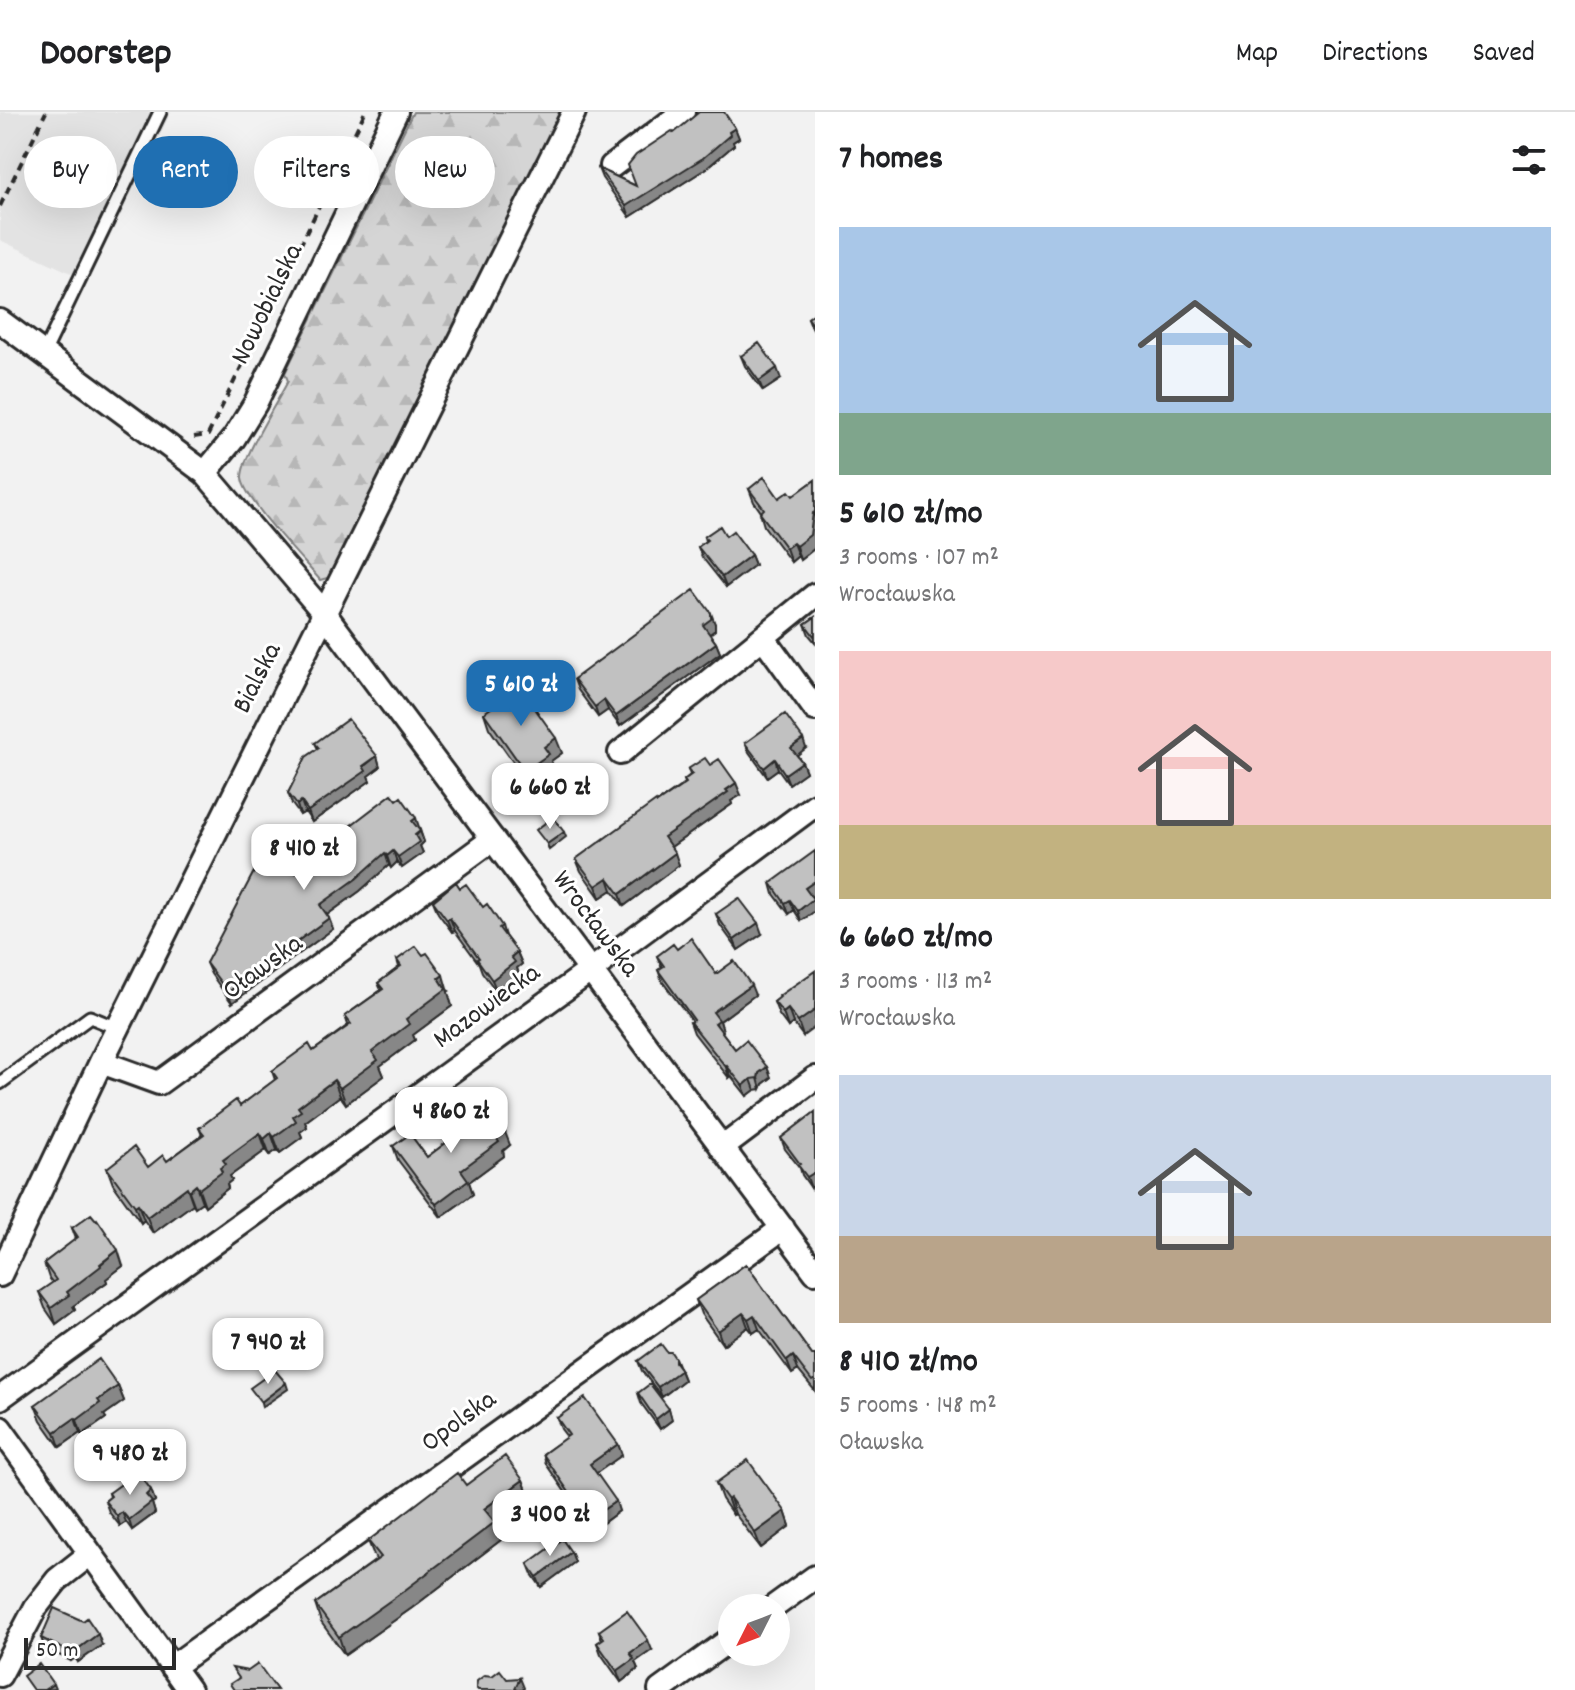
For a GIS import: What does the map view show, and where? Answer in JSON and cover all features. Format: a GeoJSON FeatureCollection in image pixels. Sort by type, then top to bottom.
{"type":"FeatureCollection","features":[{"type":"Feature","properties":{"kind":"street","name":"Nowobialska"},"geometry":{"type":"LineString","coordinates":[[205,473],[234,438],[255,404],[396,112]]}},
{"type":"Feature","properties":{"kind":"street","name":"Bialska"},"geometry":{"type":"LineString","coordinates":[[0,1275],[117,1028],[574,112]]}},
{"type":"Feature","properties":{"kind":"street"},"geometry":{"type":"LineString","coordinates":[[612,166],[683,112]]}},
{"type":"Feature","properties":{"kind":"street","name":"Wrocławska"},"geometry":{"type":"LineString","coordinates":[[0,321],[205,473],[325,614],[815,1272]]}},
{"type":"Feature","properties":{"kind":"street"},"geometry":{"type":"LineString","coordinates":[[620,753],[815,595]]}},
{"type":"Feature","properties":{"kind":"street"},"geometry":{"type":"LineString","coordinates":[[763,637],[815,709]]}},
{"type":"Feature","properties":{"kind":"street","name":"Mazowiecka"},"geometry":{"type":"LineString","coordinates":[[0,1398],[815,805]]}},
{"type":"Feature","properties":{"kind":"street","name":"Oławska"},"geometry":{"type":"LineString","coordinates":[[101,1062],[159,1083],[493,839]]}},
{"type":"Feature","properties":{"kind":"street"},"geometry":{"type":"LineString","coordinates":[[722,1148],[815,1078]]}},
{"type":"Feature","properties":{"kind":"street","name":"Opolska"},"geometry":{"type":"LineString","coordinates":[[172,1667],[783,1228]]}},
{"type":"Feature","properties":{"kind":"street"},"geometry":{"type":"LineString","coordinates":[[0,1428],[189,1690]]}},
{"type":"Feature","properties":{"kind":"street"},"geometry":{"type":"LineString","coordinates":[[0,1675],[36,1607],[57,1580],[90,1554]]}},
{"type":"Feature","properties":{"kind":"street"},"geometry":{"type":"LineString","coordinates":[[790,1595],[815,1577]]}},
{"type":"Feature","properties":{"kind":"street"},"geometry":{"type":"LineString","coordinates":[[660,1690],[718,1648]]}},
{"type":"Feature","properties":{"kind":"lane"},"geometry":{"type":"LineString","coordinates":[[44,353],[160,112]]}},
{"type":"Feature","properties":{"kind":"lane"},"geometry":{"type":"LineString","coordinates":[[0,1083],[90,1017],[117,1028]]}},
{"type":"Feature","properties":{"kind":"path"},"geometry":{"type":"LineString","coordinates":[[0,206],[46,112]]}},
{"type":"Feature","properties":{"kind":"path"},"geometry":{"type":"LineString","coordinates":[[185,436],[195,438],[208,435],[365,112]]}},
{"type":"Feature","properties":{"kind":"shaded area"},"geometry":{"type":"Polygon","coordinates":[[[0,112],[171,112],[159,136],[133,136],[133,189],[88,281],[0,240],[0,112]]]}},
{"type":"Feature","properties":{"kind":"green space"},"geometry":{"type":"Polygon","coordinates":[[[413,112],[561,112],[331,577],[320,580],[252,499],[242,477],[254,443],[288,381],[285,373],[366,208],[379,208],[379,181],[395,149],[395,208],[495,208],[495,136],[401,136],[413,112]]]}},
{"type":"Feature","properties":{"kind":"building"},"geometry":{"type":"Polygon","coordinates":[[[699,112],[724,112],[735,128],[703,158],[626,206],[598,168],[636,186],[628,165],[636,155],[672,131],[674,133],[699,112]]]}},
{"type":"Feature","properties":{"kind":"building"},"geometry":{"type":"Polygon","coordinates":[[[815,313],[815,327],[808,318],[815,313]]]}},
{"type":"Feature","properties":{"kind":"building"},"geometry":{"type":"Polygon","coordinates":[[[759,343],[777,368],[759,381],[741,356],[759,343]]]}},
{"type":"Feature","properties":{"kind":"building"},"geometry":{"type":"Polygon","coordinates":[[[764,477],[779,498],[789,491],[793,496],[815,480],[815,512],[810,535],[796,546],[793,543],[786,548],[760,513],[764,509],[749,489],[764,477]]]}},
{"type":"Feature","properties":{"kind":"building"},"geometry":{"type":"Polygon","coordinates":[[[720,526],[726,536],[733,531],[751,555],[722,577],[698,547],[707,540],[704,537],[720,526]]]}},
{"type":"Feature","properties":{"kind":"building"},"geometry":{"type":"Polygon","coordinates":[[[694,590],[711,613],[711,619],[703,625],[716,643],[616,716],[604,700],[595,707],[574,679],[694,590]]]}},
{"type":"Feature","properties":{"kind":"building"},"geometry":{"type":"Polygon","coordinates":[[[815,617],[815,637],[805,624],[815,617]]]}},
{"type":"Feature","properties":{"kind":"building"},"geometry":{"type":"Polygon","coordinates":[[[524,687],[556,738],[544,747],[549,754],[525,771],[484,713],[524,687]]]}},
{"type":"Feature","properties":{"kind":"building"},"geometry":{"type":"Polygon","coordinates":[[[785,714],[803,739],[791,748],[802,762],[785,774],[775,759],[764,768],[745,743],[785,714]]]}},
{"type":"Feature","properties":{"kind":"building"},"geometry":{"type":"Polygon","coordinates":[[[348,719],[377,756],[363,766],[366,771],[308,811],[301,801],[297,805],[288,793],[306,757],[319,748],[315,743],[348,719]]]}},
{"type":"Feature","properties":{"kind":"building"},"geometry":{"type":"Polygon","coordinates":[[[705,758],[710,765],[719,759],[736,783],[726,790],[728,792],[664,837],[675,853],[620,894],[608,878],[596,886],[576,859],[686,783],[684,780],[692,774],[688,769],[705,758]]]}},
{"type":"Feature","properties":{"kind":"building"},"geometry":{"type":"Polygon","coordinates":[[[392,794],[397,800],[401,797],[416,818],[412,821],[420,831],[415,835],[419,842],[398,857],[393,851],[387,856],[385,853],[320,905],[329,918],[228,992],[206,963],[256,868],[279,850],[296,873],[392,794]]]}},
{"type":"Feature","properties":{"kind":"building"},"geometry":{"type":"Polygon","coordinates":[[[553,817],[564,832],[547,844],[536,830],[553,817]]]}},
{"type":"Feature","properties":{"kind":"building"},"geometry":{"type":"Polygon","coordinates":[[[815,851],[815,881],[805,888],[813,899],[798,911],[790,900],[785,903],[771,883],[815,851]]]}},
{"type":"Feature","properties":{"kind":"building"},"geometry":{"type":"Polygon","coordinates":[[[456,882],[460,888],[466,884],[483,907],[487,904],[502,926],[499,928],[517,952],[511,957],[515,962],[492,980],[450,918],[447,920],[433,901],[456,882]]]}},
{"type":"Feature","properties":{"kind":"building"},"geometry":{"type":"Polygon","coordinates":[[[739,898],[758,923],[734,940],[716,914],[739,898]]]}},
{"type":"Feature","properties":{"kind":"building"},"geometry":{"type":"Polygon","coordinates":[[[691,938],[716,974],[734,961],[751,985],[713,1012],[719,1020],[715,1023],[735,1049],[746,1040],[767,1067],[758,1078],[751,1079],[743,1086],[690,1022],[694,1020],[658,970],[664,966],[657,956],[673,944],[677,949],[691,938]]]}},
{"type":"Feature","properties":{"kind":"building"},"geometry":{"type":"Polygon","coordinates":[[[416,946],[423,955],[427,953],[443,975],[439,978],[446,989],[406,1019],[409,1024],[372,1052],[378,1060],[340,1088],[334,1080],[298,1107],[301,1111],[293,1116],[296,1121],[274,1137],[271,1133],[264,1139],[260,1133],[223,1160],[226,1164],[220,1168],[222,1172],[199,1189],[196,1185],[189,1191],[187,1187],[147,1217],[138,1204],[135,1206],[107,1168],[134,1147],[148,1167],[163,1155],[167,1161],[204,1134],[199,1128],[236,1100],[240,1106],[277,1078],[272,1071],[309,1044],[313,1051],[351,1024],[345,1016],[383,989],[378,983],[401,966],[397,960],[416,946]]]}},
{"type":"Feature","properties":{"kind":"building"},"geometry":{"type":"Polygon","coordinates":[[[815,971],[815,1010],[798,1022],[788,1009],[783,1013],[774,1002],[815,971]]]}},
{"type":"Feature","properties":{"kind":"building"},"geometry":{"type":"Polygon","coordinates":[[[488,1110],[505,1132],[496,1138],[499,1142],[461,1170],[468,1180],[436,1204],[393,1146],[410,1134],[427,1157],[459,1133],[453,1125],[470,1113],[472,1115],[477,1111],[480,1115],[488,1110]]]}},
{"type":"Feature","properties":{"kind":"building"},"geometry":{"type":"Polygon","coordinates":[[[815,1112],[815,1172],[807,1177],[781,1138],[815,1112]]]}},
{"type":"Feature","properties":{"kind":"building"},"geometry":{"type":"Polygon","coordinates":[[[91,1214],[118,1250],[51,1308],[39,1292],[56,1280],[44,1263],[78,1237],[72,1228],[91,1214]]]}},
{"type":"Feature","properties":{"kind":"building"},"geometry":{"type":"Polygon","coordinates":[[[746,1264],[815,1355],[815,1379],[812,1381],[793,1356],[787,1361],[754,1315],[748,1319],[743,1313],[718,1331],[696,1300],[746,1264]]]}},
{"type":"Feature","properties":{"kind":"building"},"geometry":{"type":"Polygon","coordinates":[[[661,1344],[667,1352],[671,1352],[681,1370],[658,1387],[638,1361],[661,1344]]]}},
{"type":"Feature","properties":{"kind":"building"},"geometry":{"type":"Polygon","coordinates":[[[99,1359],[118,1386],[77,1420],[75,1418],[55,1432],[35,1405],[99,1359]]]}},
{"type":"Feature","properties":{"kind":"building"},"geometry":{"type":"Polygon","coordinates":[[[275,1370],[286,1383],[261,1402],[250,1388],[275,1370]]]}},
{"type":"Feature","properties":{"kind":"building"},"geometry":{"type":"Polygon","coordinates":[[[650,1384],[669,1409],[656,1419],[638,1393],[650,1384]]]}},
{"type":"Feature","properties":{"kind":"building"},"geometry":{"type":"Polygon","coordinates":[[[585,1398],[618,1444],[590,1464],[616,1501],[588,1520],[543,1454],[569,1435],[557,1418],[585,1398]]]}},
{"type":"Feature","properties":{"kind":"building"},"geometry":{"type":"Polygon","coordinates":[[[505,1456],[523,1480],[484,1509],[495,1522],[339,1637],[315,1604],[381,1557],[368,1541],[457,1473],[466,1485],[505,1456]]]}},
{"type":"Feature","properties":{"kind":"building"},"geometry":{"type":"Polygon","coordinates":[[[748,1460],[785,1511],[755,1533],[716,1483],[748,1460]]]}},
{"type":"Feature","properties":{"kind":"building"},"geometry":{"type":"Polygon","coordinates":[[[138,1472],[151,1490],[146,1495],[152,1502],[129,1520],[122,1512],[117,1516],[105,1501],[111,1496],[109,1493],[138,1472]]]}},
{"type":"Feature","properties":{"kind":"building"},"geometry":{"type":"Polygon","coordinates":[[[562,1539],[571,1552],[537,1577],[528,1564],[562,1539]]]}},
{"type":"Feature","properties":{"kind":"building"},"geometry":{"type":"Polygon","coordinates":[[[54,1608],[83,1621],[87,1618],[98,1634],[75,1651],[71,1647],[67,1651],[41,1638],[54,1608]]]}},
{"type":"Feature","properties":{"kind":"building"},"geometry":{"type":"Polygon","coordinates":[[[627,1611],[648,1640],[630,1653],[634,1659],[617,1671],[597,1643],[604,1638],[599,1631],[627,1611]]]}},
{"type":"Feature","properties":{"kind":"building"},"geometry":{"type":"Polygon","coordinates":[[[39,1664],[53,1684],[44,1690],[33,1690],[23,1676],[39,1664]]]}},
{"type":"Feature","properties":{"kind":"building"},"geometry":{"type":"Polygon","coordinates":[[[258,1664],[277,1690],[234,1690],[230,1684],[239,1678],[232,1668],[248,1671],[258,1664]]]}},
{"type":"Feature","properties":{"kind":"building"},"geometry":{"type":"Polygon","coordinates":[[[500,1670],[507,1679],[520,1678],[515,1688],[517,1690],[476,1688],[477,1681],[485,1675],[492,1676],[500,1670]]]}}]}
